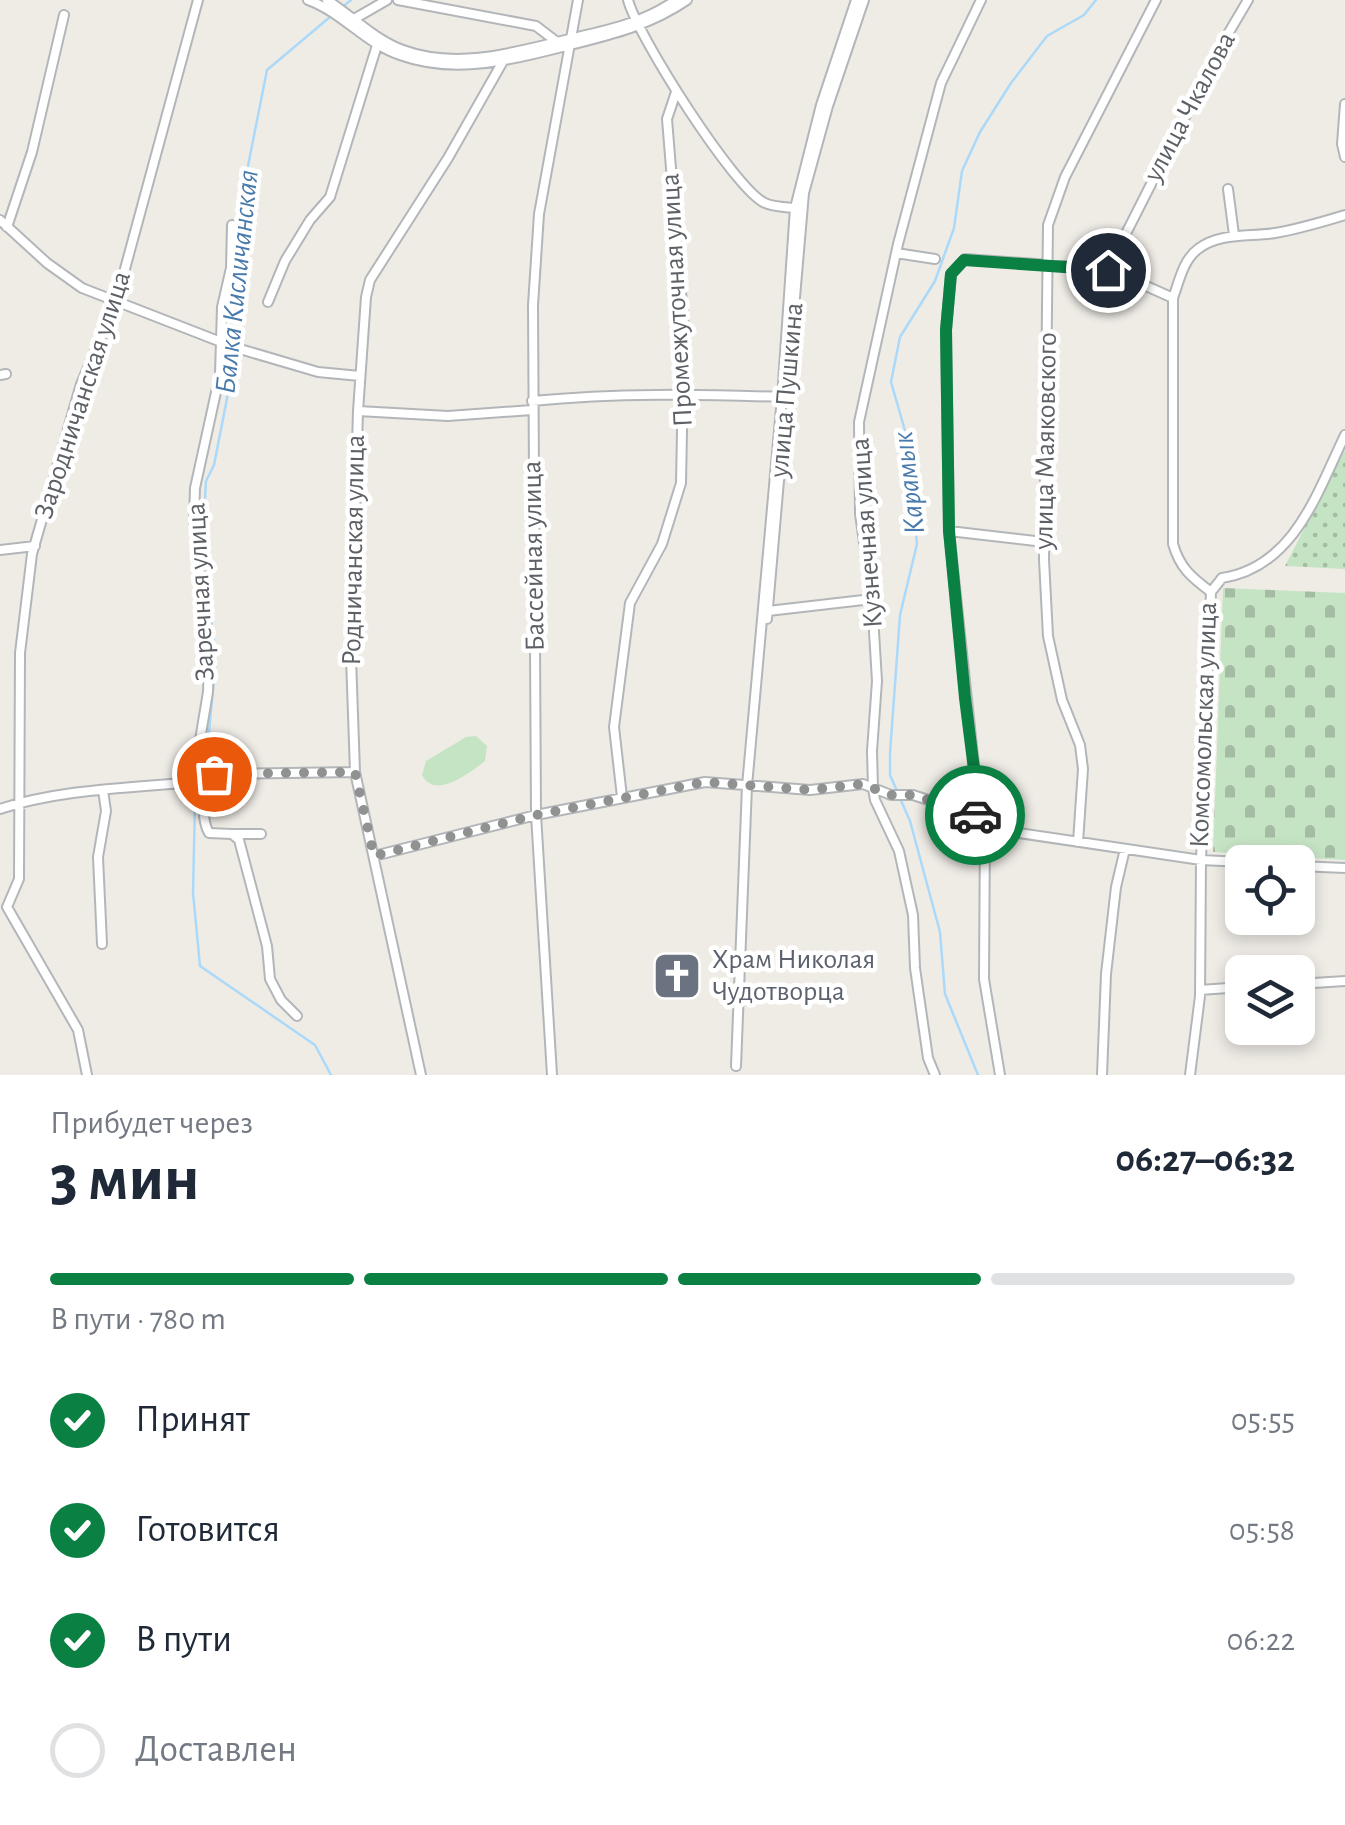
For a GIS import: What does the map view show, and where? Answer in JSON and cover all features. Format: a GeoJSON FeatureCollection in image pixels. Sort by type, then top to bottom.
{"type":"FeatureCollection","features":[{"type":"Feature","properties":{"kind":"street","name":"Зародничанская улица"},"geometry":{"type":"LineString","coordinates":[[87,1075],[78,1030],[4,906],[19,879],[20,653],[35,546],[81,384],[116,302],[198,0]]}},
{"type":"Feature","properties":{"kind":"street"},"geometry":{"type":"LineString","coordinates":[[308,0],[326,2],[379,41],[405,51],[454,58],[504,59],[638,24],[687,0]]}},
{"type":"Feature","properties":{"kind":"street"},"geometry":{"type":"LineString","coordinates":[[350,20],[387,0]]}},
{"type":"Feature","properties":{"kind":"street"},"geometry":{"type":"LineString","coordinates":[[398,0],[536,26],[557,42]]}},
{"type":"Feature","properties":{"kind":"street","name":"Бассейная улица"},"geometry":{"type":"LineString","coordinates":[[552,1075],[536,815],[532,406],[539,214],[578,0]]}},
{"type":"Feature","properties":{"kind":"street"},"geometry":{"type":"LineString","coordinates":[[628,0],[676,92],[746,186],[764,203],[796,208]]}},
{"type":"Feature","properties":{"kind":"street"},"geometry":{"type":"LineString","coordinates":[[638,24],[676,0]]}},
{"type":"Feature","properties":{"kind":"street","name":"улица Пушкина"},"geometry":{"type":"LineString","coordinates":[[736,1066],[747,786],[753,777],[796,208],[821,106],[856,0]]}},
{"type":"Feature","properties":{"kind":"street","name":"улица Пушкина"},"geometry":{"type":"LineString","coordinates":[[766,610],[804,194],[828,106],[864,0]]}},
{"type":"Feature","properties":{"kind":"street","name":"Кузнечная улица"},"geometry":{"type":"LineString","coordinates":[[935,1075],[928,1058],[915,968],[913,915],[903,867],[873,788],[877,680],[872,600],[860,514],[859,422],[896,253],[941,83],[981,0]]}},
{"type":"Feature","properties":{"kind":"street","name":"улица Маяковского"},"geometry":{"type":"LineString","coordinates":[[1078,842],[1080,745],[1062,700],[1048,636],[1044,542],[1048,224],[1065,177],[1156,0]]}},
{"type":"Feature","properties":{"kind":"street","name":"улица Чкалова"},"geometry":{"type":"LineString","coordinates":[[1108,270],[1204,78],[1248,0]]}},
{"type":"Feature","properties":{"kind":"street"},"geometry":{"type":"LineString","coordinates":[[64,16],[32,152],[3,223],[68,280],[221,342]]}},
{"type":"Feature","properties":{"kind":"street"},"geometry":{"type":"LineString","coordinates":[[268,302],[285,261],[310,220],[330,197],[379,41]]}},
{"type":"Feature","properties":{"kind":"street"},"geometry":{"type":"LineString","coordinates":[[504,59],[557,42],[570,42]]}},
{"type":"Feature","properties":{"kind":"street","name":"Родничанская улица"},"geometry":{"type":"LineString","coordinates":[[421,1075],[355,772],[351,657],[358,411],[366,297],[370,280],[448,158],[504,59]]}},
{"type":"Feature","properties":{"kind":"street","name":"Промежуточная улица"},"geometry":{"type":"LineString","coordinates":[[622,797],[614,727],[630,603],[662,544],[682,482],[684,328],[667,119],[676,92]]}},
{"type":"Feature","properties":{"kind":"street"},"geometry":{"type":"LineString","coordinates":[[1345,104],[1345,158]]}},
{"type":"Feature","properties":{"kind":"street"},"geometry":{"type":"LineString","coordinates":[[1228,188],[1234,235]]}},
{"type":"Feature","properties":{"kind":"street","name":"Комсомольская улица"},"geometry":{"type":"LineString","coordinates":[[1190,1075],[1200,990],[1211,592],[1188,576],[1178,562],[1173,544],[1174,298],[1183,268],[1197,249],[1234,235],[1283,232],[1345,215]]}},
{"type":"Feature","properties":{"kind":"street","name":"Заречная улица"},"geometry":{"type":"LineString","coordinates":[[103,790],[193,782],[208,692],[209,657],[194,520],[195,488],[220,374],[222,307],[231,268],[232,225]]}},
{"type":"Feature","properties":{"kind":"street"},"geometry":{"type":"LineString","coordinates":[[896,253],[935,259]]}},
{"type":"Feature","properties":{"kind":"street"},"geometry":{"type":"LineString","coordinates":[[1000,1075],[984,979],[985,824],[977,793],[965,698],[949,531],[946,330],[951,274],[964,260],[1108,270],[1174,298]]}},
{"type":"Feature","properties":{"kind":"street"},"geometry":{"type":"LineString","coordinates":[[240,350],[318,372],[360,376]]}},
{"type":"Feature","properties":{"kind":"street"},"geometry":{"type":"LineString","coordinates":[[358,411],[448,416],[587,396],[782,397]]}},
{"type":"Feature","properties":{"kind":"street"},"geometry":{"type":"LineString","coordinates":[[1211,592],[1222,578],[1237,575],[1280,551],[1306,516],[1345,434]]}},
{"type":"Feature","properties":{"kind":"street"},"geometry":{"type":"LineString","coordinates":[[949,531],[1044,542]]}},
{"type":"Feature","properties":{"kind":"street"},"geometry":{"type":"LineString","coordinates":[[0,550],[35,546]]}},
{"type":"Feature","properties":{"kind":"street"},"geometry":{"type":"LineString","coordinates":[[766,610],[872,600]]}},
{"type":"Feature","properties":{"kind":"street"},"geometry":{"type":"LineString","coordinates":[[261,834],[209,832],[203,822],[214,774],[355,772]]}},
{"type":"Feature","properties":{"kind":"street"},"geometry":{"type":"LineString","coordinates":[[374,856],[536,815],[705,782],[810,790],[863,784],[890,795],[913,795],[974,815],[992,829],[1225,861]]}},
{"type":"Feature","properties":{"kind":"street"},"geometry":{"type":"LineString","coordinates":[[0,809],[103,790],[106,811],[98,856],[102,944]]}},
{"type":"Feature","properties":{"kind":"street"},"geometry":{"type":"LineString","coordinates":[[232,834],[239,840],[266,946],[270,979],[281,1000],[297,1016]]}},
{"type":"Feature","properties":{"kind":"street"},"geometry":{"type":"LineString","coordinates":[[1102,1075],[1106,974],[1116,887],[1125,849]]}},
{"type":"Feature","properties":{"kind":"street"},"geometry":{"type":"LineString","coordinates":[[1315,867],[1345,868]]}},
{"type":"Feature","properties":{"kind":"street"},"geometry":{"type":"LineString","coordinates":[[1315,983],[1345,981]]}},
{"type":"Feature","properties":{"kind":"street"},"geometry":{"type":"LineString","coordinates":[[1200,990],[1225,989]]}},
{"type":"Feature","properties":{"kind":"green space"},"geometry":{"type":"Polygon","coordinates":[[[1345,450],[1345,569],[1285,566],[1345,450]]]}},
{"type":"Feature","properties":{"kind":"green space"},"geometry":{"type":"Polygon","coordinates":[[[1223,588],[1345,593],[1345,860],[1315,858],[1315,845],[1225,845],[1225,853],[1213,852],[1223,588]]]}},
{"type":"Feature","properties":{"kind":"green space"},"geometry":{"type":"Polygon","coordinates":[[[476,736],[487,746],[485,761],[470,772],[443,785],[428,782],[422,775],[426,761],[466,737],[476,736]]]}},
{"type":"Feature","properties":{"kind":"waterway","name":"Балка Кисличанская"},"geometry":{"type":"LineString","coordinates":[[340,9],[351,0]]}},
{"type":"Feature","properties":{"kind":"waterway","name":"Карамык"},"geometry":{"type":"LineString","coordinates":[[897,791],[890,775],[890,753],[900,615],[917,544],[906,434],[891,382],[900,337],[935,281],[954,228],[962,171],[980,132],[1047,36],[1084,15],[1096,0]]}},
{"type":"Feature","properties":{"kind":"waterway","name":"Балка Кисличанская"},"geometry":{"type":"LineString","coordinates":[[330,17],[267,70],[245,181],[230,338],[232,373],[214,465],[206,481],[202,549],[216,657],[209,732],[195,801],[193,893],[200,966],[315,1045],[331,1075]]}},
{"type":"Feature","properties":{"kind":"waterway","name":"Карамык"},"geometry":{"type":"LineString","coordinates":[[900,798],[910,821],[940,932],[945,994],[978,1075]]}},
{"type":"Feature","properties":{"kind":"way so far"},"geometry":{"type":"LineString","coordinates":[[214,774],[355,772],[374,856],[536,815],[705,782],[810,790],[863,784],[890,795],[913,795],[975,815]]}},
{"type":"Feature","properties":{"kind":"place","name":"Храм Николая Чудотворца"},"geometry":{"type":"Point","coordinates":[677,976]}},
{"type":"Feature","properties":{"kind":"route"},"geometry":{"type":"LineString","coordinates":[[975,815],[985,824],[977,793],[965,698],[949,531],[946,330],[951,274],[964,260],[1108,270]]}}]}
